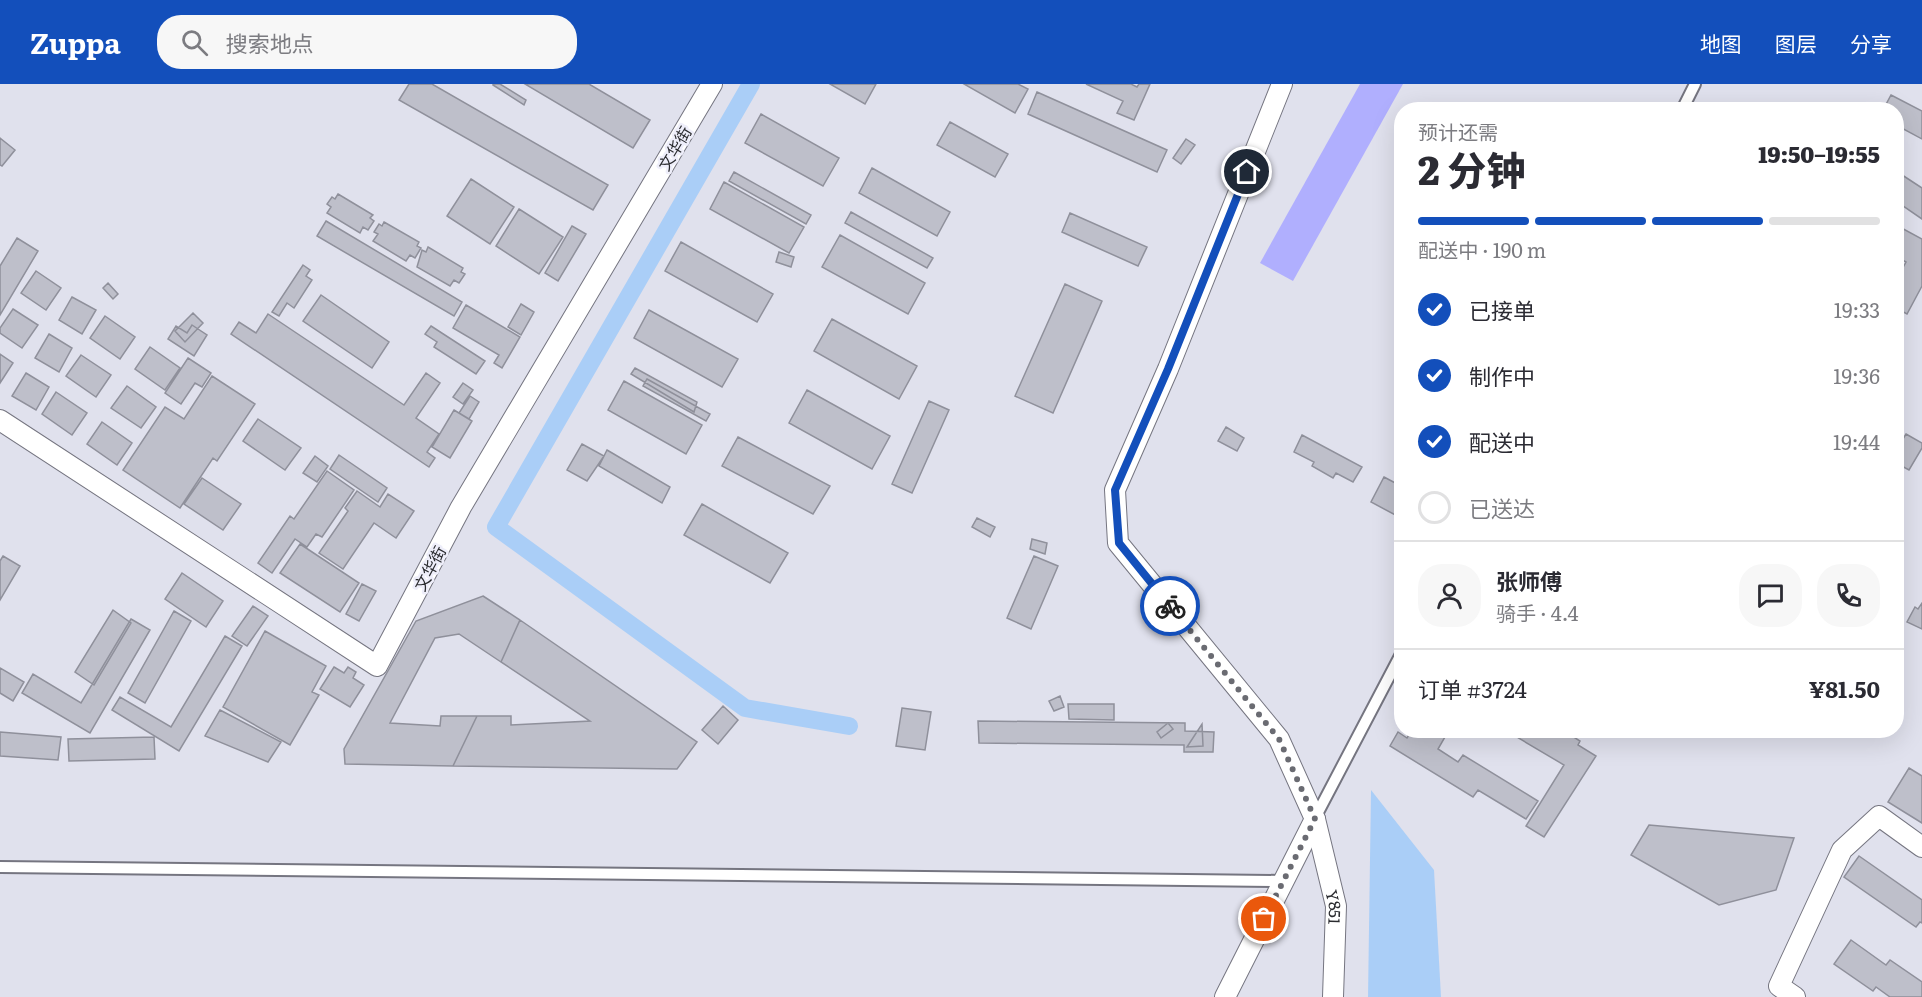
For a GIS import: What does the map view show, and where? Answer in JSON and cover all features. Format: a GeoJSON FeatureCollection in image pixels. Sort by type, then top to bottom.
{"type":"FeatureCollection","features":[{"type":"Feature","properties":{"kind":"street","name":"文华街"},"geometry":{"type":"LineString","coordinates":[[0,420],[377,666],[461,507],[712,84]]}},
{"type":"Feature","properties":{"kind":"street","name":"Y851"},"geometry":{"type":"LineString","coordinates":[[1282,84],[1168,369],[1115,490],[1119,543],[1279,739],[1315,819],[1336,906],[1333,997]]}},
{"type":"Feature","properties":{"kind":"street"},"geometry":{"type":"LineString","coordinates":[[1795,997],[1779,986],[1842,850],[1879,816],[1922,847]]}},
{"type":"Feature","properties":{"kind":"street"},"geometry":{"type":"LineString","coordinates":[[1225,997],[1315,819]]}},
{"type":"Feature","properties":{"kind":"lane"},"geometry":{"type":"LineString","coordinates":[[1686,102],[1695,84]]}},
{"type":"Feature","properties":{"kind":"lane"},"geometry":{"type":"LineString","coordinates":[[1315,819],[1394,667]]}},
{"type":"Feature","properties":{"kind":"lane"},"geometry":{"type":"LineString","coordinates":[[0,867],[1283,881]]}},
{"type":"Feature","properties":{"kind":"shaded area"},"geometry":{"type":"Polygon","coordinates":[[[1360,84],[1403,84],[1293,281],[1260,263],[1360,84]]]}},
{"type":"Feature","properties":{"kind":"shaded area"},"geometry":{"type":"Polygon","coordinates":[[[1371,790],[1434,870],[1441,997],[1368,997],[1371,790]]]}},
{"type":"Feature","properties":{"kind":"building"},"geometry":{"type":"Polygon","coordinates":[[[409,84],[432,84],[608,185],[593,210],[399,100],[409,84]]]}},
{"type":"Feature","properties":{"kind":"building"},"geometry":{"type":"Polygon","coordinates":[[[500,84],[526,100],[524,105],[493,85],[500,84]]]}},
{"type":"Feature","properties":{"kind":"building"},"geometry":{"type":"Polygon","coordinates":[[[525,84],[589,84],[650,120],[633,148],[525,84]]]}},
{"type":"Feature","properties":{"kind":"building"},"geometry":{"type":"Polygon","coordinates":[[[830,84],[876,84],[865,104],[830,84]]]}},
{"type":"Feature","properties":{"kind":"building"},"geometry":{"type":"Polygon","coordinates":[[[964,84],[1018,84],[1028,89],[1015,113],[964,84]]]}},
{"type":"Feature","properties":{"kind":"building"},"geometry":{"type":"Polygon","coordinates":[[[1086,84],[1131,84],[1137,87],[1139,84],[1150,84],[1134,120],[1117,113],[1123,101],[1086,84]]]}},
{"type":"Feature","properties":{"kind":"building"},"geometry":{"type":"Polygon","coordinates":[[[1037,92],[1167,150],[1157,172],[1028,114],[1037,92]]]}},
{"type":"Feature","properties":{"kind":"building"},"geometry":{"type":"Polygon","coordinates":[[[1891,95],[1922,111],[1922,139],[1904,129],[1904,102],[1887,102],[1891,95]]]}},
{"type":"Feature","properties":{"kind":"building"},"geometry":{"type":"Polygon","coordinates":[[[761,114],[839,158],[823,186],[745,143],[761,114]]]}},
{"type":"Feature","properties":{"kind":"building"},"geometry":{"type":"Polygon","coordinates":[[[950,122],[1008,154],[995,177],[937,145],[950,122]]]}},
{"type":"Feature","properties":{"kind":"building"},"geometry":{"type":"Polygon","coordinates":[[[0,138],[15,150],[2,166],[0,165],[0,138]]]}},
{"type":"Feature","properties":{"kind":"building"},"geometry":{"type":"Polygon","coordinates":[[[1186,139],[1195,145],[1181,164],[1173,158],[1186,139]]]}},
{"type":"Feature","properties":{"kind":"building"},"geometry":{"type":"Polygon","coordinates":[[[872,168],[950,212],[937,236],[859,193],[872,168]]]}},
{"type":"Feature","properties":{"kind":"building"},"geometry":{"type":"Polygon","coordinates":[[[734,172],[811,215],[806,224],[729,181],[734,172]]]}},
{"type":"Feature","properties":{"kind":"building"},"geometry":{"type":"Polygon","coordinates":[[[1904,176],[1922,188],[1922,219],[1904,207],[1904,176]]]}},
{"type":"Feature","properties":{"kind":"building"},"geometry":{"type":"Polygon","coordinates":[[[471,179],[514,207],[490,244],[447,216],[471,179]]]}},
{"type":"Feature","properties":{"kind":"building"},"geometry":{"type":"Polygon","coordinates":[[[724,182],[804,227],[789,253],[710,209],[724,182]]]}},
{"type":"Feature","properties":{"kind":"building"},"geometry":{"type":"Polygon","coordinates":[[[338,194],[373,215],[370,218],[374,221],[368,230],[363,227],[360,233],[327,213],[331,207],[327,204],[332,197],[335,199],[338,194]]]}},
{"type":"Feature","properties":{"kind":"building"},"geometry":{"type":"Polygon","coordinates":[[[519,209],[563,237],[539,274],[496,246],[519,209]]]}},
{"type":"Feature","properties":{"kind":"building"},"geometry":{"type":"Polygon","coordinates":[[[851,212],[933,258],[927,268],[845,223],[851,212]]]}},
{"type":"Feature","properties":{"kind":"building"},"geometry":{"type":"Polygon","coordinates":[[[1070,213],[1147,247],[1138,266],[1062,232],[1070,213]]]}},
{"type":"Feature","properties":{"kind":"building"},"geometry":{"type":"Polygon","coordinates":[[[326,221],[462,302],[454,316],[317,236],[326,221]]]}},
{"type":"Feature","properties":{"kind":"building"},"geometry":{"type":"Polygon","coordinates":[[[384,222],[419,242],[417,246],[421,248],[415,258],[410,255],[406,261],[373,241],[378,234],[374,232],[379,224],[382,226],[384,222]]]}},
{"type":"Feature","properties":{"kind":"building"},"geometry":{"type":"Polygon","coordinates":[[[572,226],[586,234],[558,281],[545,273],[572,226]]]}},
{"type":"Feature","properties":{"kind":"building"},"geometry":{"type":"Polygon","coordinates":[[[1904,229],[1922,239],[1922,286],[1907,314],[1904,312],[1904,266],[1906,262],[1904,261],[1904,229]]]}},
{"type":"Feature","properties":{"kind":"building"},"geometry":{"type":"Polygon","coordinates":[[[840,235],[925,283],[908,314],[822,267],[840,235]]]}},
{"type":"Feature","properties":{"kind":"building"},"geometry":{"type":"Polygon","coordinates":[[[17,238],[38,251],[0,315],[0,266],[17,238]]]}},
{"type":"Feature","properties":{"kind":"building"},"geometry":{"type":"Polygon","coordinates":[[[681,242],[773,294],[757,322],[665,271],[681,242]]]}},
{"type":"Feature","properties":{"kind":"building"},"geometry":{"type":"Polygon","coordinates":[[[428,247],[463,268],[461,272],[465,274],[459,283],[454,280],[450,286],[417,267],[422,250],[426,252],[428,247]]]}},
{"type":"Feature","properties":{"kind":"building"},"geometry":{"type":"Polygon","coordinates":[[[779,252],[794,257],[791,267],[776,262],[779,252]]]}},
{"type":"Feature","properties":{"kind":"building"},"geometry":{"type":"Polygon","coordinates":[[[303,265],[310,270],[306,276],[312,280],[294,308],[287,303],[279,316],[272,312],[303,265]]]}},
{"type":"Feature","properties":{"kind":"building"},"geometry":{"type":"Polygon","coordinates":[[[36,271],[61,288],[46,310],[21,293],[36,271]]]}},
{"type":"Feature","properties":{"kind":"building"},"geometry":{"type":"Polygon","coordinates":[[[108,283],[118,294],[113,299],[103,288],[108,283]]]}},
{"type":"Feature","properties":{"kind":"building"},"geometry":{"type":"Polygon","coordinates":[[[1065,284],[1102,301],[1053,413],[1015,396],[1065,284]]]}},
{"type":"Feature","properties":{"kind":"building"},"geometry":{"type":"Polygon","coordinates":[[[321,295],[389,342],[372,368],[303,321],[321,295]]]}},
{"type":"Feature","properties":{"kind":"building"},"geometry":{"type":"Polygon","coordinates":[[[72,297],[96,310],[82,334],[59,320],[72,297]]]}},
{"type":"Feature","properties":{"kind":"building"},"geometry":{"type":"Polygon","coordinates":[[[521,304],[534,312],[521,335],[508,327],[521,304]]]}},
{"type":"Feature","properties":{"kind":"building"},"geometry":{"type":"Polygon","coordinates":[[[466,305],[520,337],[502,368],[494,363],[499,355],[453,328],[466,305]]]}},
{"type":"Feature","properties":{"kind":"building"},"geometry":{"type":"Polygon","coordinates":[[[13,309],[38,325],[22,348],[0,333],[0,328],[13,309]]]}},
{"type":"Feature","properties":{"kind":"building"},"geometry":{"type":"Polygon","coordinates":[[[649,310],[738,359],[722,387],[634,338],[649,310]]]}},
{"type":"Feature","properties":{"kind":"building"},"geometry":{"type":"Polygon","coordinates":[[[193,313],[203,323],[185,342],[175,331],[193,313]]]}},
{"type":"Feature","properties":{"kind":"building"},"geometry":{"type":"Polygon","coordinates":[[[268,314],[404,405],[426,373],[440,383],[416,418],[439,434],[427,452],[435,458],[429,467],[231,334],[239,322],[256,333],[268,314]]]}},
{"type":"Feature","properties":{"kind":"building"},"geometry":{"type":"Polygon","coordinates":[[[105,316],[135,337],[120,359],[90,338],[105,316]]]}},
{"type":"Feature","properties":{"kind":"building"},"geometry":{"type":"Polygon","coordinates":[[[832,319],[917,366],[899,399],[814,351],[832,319]]]}},
{"type":"Feature","properties":{"kind":"building"},"geometry":{"type":"Polygon","coordinates":[[[192,325],[207,335],[194,356],[168,339],[176,326],[187,333],[192,325]]]}},
{"type":"Feature","properties":{"kind":"building"},"geometry":{"type":"Polygon","coordinates":[[[431,326],[485,361],[476,374],[434,347],[437,342],[425,334],[431,326]]]}},
{"type":"Feature","properties":{"kind":"building"},"geometry":{"type":"Polygon","coordinates":[[[49,334],[72,348],[59,372],[35,358],[49,334]]]}},
{"type":"Feature","properties":{"kind":"building"},"geometry":{"type":"Polygon","coordinates":[[[150,347],[180,368],[165,390],[135,369],[150,347]]]}},
{"type":"Feature","properties":{"kind":"building"},"geometry":{"type":"Polygon","coordinates":[[[0,354],[13,363],[0,383],[0,354]]]}},
{"type":"Feature","properties":{"kind":"building"},"geometry":{"type":"Polygon","coordinates":[[[81,355],[111,375],[96,397],[66,376],[81,355]]]}},
{"type":"Feature","properties":{"kind":"building"},"geometry":{"type":"Polygon","coordinates":[[[188,358],[211,373],[202,387],[195,383],[181,404],[165,393],[188,358]]]}},
{"type":"Feature","properties":{"kind":"building"},"geometry":{"type":"Polygon","coordinates":[[[635,368],[697,402],[694,412],[631,374],[635,368]]]}},
{"type":"Feature","properties":{"kind":"building"},"geometry":{"type":"Polygon","coordinates":[[[26,373],[49,387],[36,410],[12,396],[26,373]]]}},
{"type":"Feature","properties":{"kind":"building"},"geometry":{"type":"Polygon","coordinates":[[[212,376],[255,404],[217,461],[213,458],[180,508],[123,470],[165,407],[184,419],[212,376]]]}},
{"type":"Feature","properties":{"kind":"building"},"geometry":{"type":"Polygon","coordinates":[[[647,379],[710,414],[706,421],[643,386],[647,379]]]}},
{"type":"Feature","properties":{"kind":"building"},"geometry":{"type":"Polygon","coordinates":[[[624,381],[702,425],[686,454],[608,410],[624,381]]]}},
{"type":"Feature","properties":{"kind":"building"},"geometry":{"type":"Polygon","coordinates":[[[463,383],[473,390],[463,404],[453,397],[463,383]]]}},
{"type":"Feature","properties":{"kind":"building"},"geometry":{"type":"Polygon","coordinates":[[[127,386],[156,407],[141,428],[111,408],[127,386]]]}},
{"type":"Feature","properties":{"kind":"building"},"geometry":{"type":"Polygon","coordinates":[[[807,390],[890,436],[872,469],[789,423],[807,390]]]}},
{"type":"Feature","properties":{"kind":"building"},"geometry":{"type":"Polygon","coordinates":[[[56,392],[87,413],[72,435],[42,414],[56,392]]]}},
{"type":"Feature","properties":{"kind":"building"},"geometry":{"type":"Polygon","coordinates":[[[470,396],[479,402],[469,419],[459,413],[470,396]]]}},
{"type":"Feature","properties":{"kind":"building"},"geometry":{"type":"Polygon","coordinates":[[[929,401],[949,410],[912,493],[892,484],[929,401]]]}},
{"type":"Feature","properties":{"kind":"building"},"geometry":{"type":"Polygon","coordinates":[[[454,410],[472,421],[450,458],[432,447],[454,410]]]}},
{"type":"Feature","properties":{"kind":"building"},"geometry":{"type":"Polygon","coordinates":[[[258,419],[301,448],[285,470],[243,441],[258,419]]]}},
{"type":"Feature","properties":{"kind":"building"},"geometry":{"type":"Polygon","coordinates":[[[102,422],[132,443],[117,465],[87,444],[102,422]]]}},
{"type":"Feature","properties":{"kind":"building"},"geometry":{"type":"Polygon","coordinates":[[[1226,427],[1244,438],[1237,451],[1218,441],[1226,427]]]}},
{"type":"Feature","properties":{"kind":"building"},"geometry":{"type":"Polygon","coordinates":[[[1906,434],[1922,443],[1922,448],[1909,470],[1904,467],[1904,437],[1906,434]]]}},
{"type":"Feature","properties":{"kind":"building"},"geometry":{"type":"Polygon","coordinates":[[[1302,435],[1362,467],[1353,482],[1336,473],[1333,478],[1312,466],[1314,462],[1294,452],[1302,435]]]}},
{"type":"Feature","properties":{"kind":"building"},"geometry":{"type":"Polygon","coordinates":[[[738,437],[830,486],[813,514],[722,466],[738,437]]]}},
{"type":"Feature","properties":{"kind":"building"},"geometry":{"type":"Polygon","coordinates":[[[582,444],[604,456],[587,481],[567,470],[582,444]]]}},
{"type":"Feature","properties":{"kind":"building"},"geometry":{"type":"Polygon","coordinates":[[[607,450],[670,487],[662,503],[599,466],[607,450]]]}},
{"type":"Feature","properties":{"kind":"building"},"geometry":{"type":"Polygon","coordinates":[[[339,455],[387,488],[378,502],[330,469],[339,455]]]}},
{"type":"Feature","properties":{"kind":"building"},"geometry":{"type":"Polygon","coordinates":[[[315,456],[328,466],[317,482],[303,473],[315,456]]]}},
{"type":"Feature","properties":{"kind":"building"},"geometry":{"type":"Polygon","coordinates":[[[327,471],[354,490],[322,537],[316,534],[307,547],[295,539],[272,573],[258,563],[290,516],[294,519],[327,471]]]}},
{"type":"Feature","properties":{"kind":"building"},"geometry":{"type":"Polygon","coordinates":[[[1384,477],[1394,482],[1394,514],[1371,502],[1384,477]]]}},
{"type":"Feature","properties":{"kind":"building"},"geometry":{"type":"Polygon","coordinates":[[[202,478],[241,504],[223,530],[184,504],[202,478]]]}},
{"type":"Feature","properties":{"kind":"building"},"geometry":{"type":"Polygon","coordinates":[[[357,491],[380,507],[388,494],[414,511],[396,538],[374,523],[343,569],[319,553],[348,511],[345,508],[357,491]]]}},
{"type":"Feature","properties":{"kind":"building"},"geometry":{"type":"Polygon","coordinates":[[[702,504],[788,553],[770,583],[684,535],[702,504]]]}},
{"type":"Feature","properties":{"kind":"building"},"geometry":{"type":"Polygon","coordinates":[[[977,518],[995,527],[990,537],[972,527],[977,518]]]}},
{"type":"Feature","properties":{"kind":"building"},"geometry":{"type":"Polygon","coordinates":[[[1032,539],[1047,543],[1045,554],[1030,549],[1032,539]]]}},
{"type":"Feature","properties":{"kind":"building"},"geometry":{"type":"Polygon","coordinates":[[[300,544],[359,583],[340,612],[280,573],[300,544]]]}},
{"type":"Feature","properties":{"kind":"building"},"geometry":{"type":"Polygon","coordinates":[[[3,556],[20,566],[0,600],[0,561],[3,556]]]}},
{"type":"Feature","properties":{"kind":"building"},"geometry":{"type":"Polygon","coordinates":[[[1034,556],[1058,566],[1031,629],[1007,618],[1034,556]]]}},
{"type":"Feature","properties":{"kind":"building"},"geometry":{"type":"Polygon","coordinates":[[[182,573],[223,601],[206,627],[165,599],[182,573]]]}},
{"type":"Feature","properties":{"kind":"building"},"geometry":{"type":"Polygon","coordinates":[[[362,584],[376,591],[359,621],[346,614],[362,584]]]}},
{"type":"Feature","properties":{"kind":"building"},"geometry":{"type":"Polygon","coordinates":[[[483,596],[520,620],[501,662],[459,634],[435,638],[390,723],[440,726],[441,716],[477,716],[453,766],[345,764],[344,749],[416,621],[483,596]]]}},
{"type":"Feature","properties":{"kind":"building"},"geometry":{"type":"Polygon","coordinates":[[[1922,603],[1922,629],[1907,622],[1915,607],[1918,609],[1922,603]]]}},
{"type":"Feature","properties":{"kind":"building"},"geometry":{"type":"Polygon","coordinates":[[[253,606],[268,616],[247,646],[232,636],[253,606]]]}},
{"type":"Feature","properties":{"kind":"building"},"geometry":{"type":"Polygon","coordinates":[[[113,610],[131,623],[94,685],[75,672],[113,610]]]}},
{"type":"Feature","properties":{"kind":"building"},"geometry":{"type":"Polygon","coordinates":[[[174,611],[191,621],[145,703],[128,693],[174,611]]]}},
{"type":"Feature","properties":{"kind":"building"},"geometry":{"type":"Polygon","coordinates":[[[131,619],[150,630],[90,733],[22,693],[33,674],[81,703],[131,619]]]}},
{"type":"Feature","properties":{"kind":"building"},"geometry":{"type":"Polygon","coordinates":[[[520,620],[697,742],[677,769],[453,766],[477,716],[511,716],[511,725],[590,721],[501,662],[520,620]]]}},
{"type":"Feature","properties":{"kind":"building"},"geometry":{"type":"Polygon","coordinates":[[[265,631],[326,666],[312,692],[319,695],[290,745],[223,707],[265,631]]]}},
{"type":"Feature","properties":{"kind":"building"},"geometry":{"type":"Polygon","coordinates":[[[225,636],[242,646],[179,751],[112,710],[120,697],[171,727],[225,636]]]}},
{"type":"Feature","properties":{"kind":"building"},"geometry":{"type":"Polygon","coordinates":[[[334,667],[344,673],[348,667],[356,672],[353,678],[364,685],[350,707],[320,689],[334,667]]]}},
{"type":"Feature","properties":{"kind":"building"},"geometry":{"type":"Polygon","coordinates":[[[0,668],[24,682],[13,701],[0,693],[0,668]]]}},
{"type":"Feature","properties":{"kind":"building"},"geometry":{"type":"Polygon","coordinates":[[[1060,696],[1064,707],[1054,711],[1049,701],[1060,696]]]}},
{"type":"Feature","properties":{"kind":"building"},"geometry":{"type":"Polygon","coordinates":[[[1068,704],[1114,704],[1114,720],[1069,719],[1068,704]]]}},
{"type":"Feature","properties":{"kind":"building"},"geometry":{"type":"Polygon","coordinates":[[[723,706],[738,720],[718,744],[702,730],[723,706]]]}},
{"type":"Feature","properties":{"kind":"building"},"geometry":{"type":"Polygon","coordinates":[[[902,708],[931,712],[925,750],[896,746],[902,708]]]}},
{"type":"Feature","properties":{"kind":"building"},"geometry":{"type":"Polygon","coordinates":[[[220,710],[281,742],[268,762],[205,736],[220,710]]]}},
{"type":"Feature","properties":{"kind":"building"},"geometry":{"type":"Polygon","coordinates":[[[978,721],[1185,723],[1185,731],[1214,732],[1213,752],[1184,752],[1184,745],[979,743],[978,721]]]}},
{"type":"Feature","properties":{"kind":"building"},"geometry":{"type":"Polygon","coordinates":[[[1168,723],[1173,729],[1161,738],[1157,732],[1168,723]]]}},
{"type":"Feature","properties":{"kind":"building"},"geometry":{"type":"Polygon","coordinates":[[[1202,724],[1203,746],[1187,747],[1202,724]]]}},
{"type":"Feature","properties":{"kind":"building"},"geometry":{"type":"Polygon","coordinates":[[[0,732],[61,737],[58,760],[0,756],[0,732]]]}},
{"type":"Feature","properties":{"kind":"building"},"geometry":{"type":"Polygon","coordinates":[[[154,737],[155,759],[69,761],[68,739],[154,737]]]}},
{"type":"Feature","properties":{"kind":"building"},"geometry":{"type":"Polygon","coordinates":[[[1395,738],[1444,738],[1438,749],[1458,762],[1463,755],[1538,801],[1526,819],[1478,790],[1473,797],[1390,746],[1395,738]]]}},
{"type":"Feature","properties":{"kind":"building"},"geometry":{"type":"Polygon","coordinates":[[[1518,738],[1575,738],[1580,741],[1578,745],[1596,756],[1544,837],[1526,826],[1564,765],[1518,738]]]}},
{"type":"Feature","properties":{"kind":"building"},"geometry":{"type":"Polygon","coordinates":[[[1909,768],[1922,776],[1922,823],[1888,802],[1909,768]]]}},
{"type":"Feature","properties":{"kind":"building"},"geometry":{"type":"Polygon","coordinates":[[[1649,825],[1794,838],[1776,890],[1719,905],[1631,855],[1649,825]]]}},
{"type":"Feature","properties":{"kind":"building"},"geometry":{"type":"Polygon","coordinates":[[[1859,856],[1922,900],[1922,923],[1920,922],[1916,927],[1844,877],[1859,856]]]}},
{"type":"Feature","properties":{"kind":"building"},"geometry":{"type":"Polygon","coordinates":[[[1851,940],[1886,965],[1890,960],[1922,982],[1922,997],[1890,997],[1876,987],[1873,991],[1834,964],[1851,940]]]}},
{"type":"Feature","properties":{"kind":"waterway"},"geometry":{"type":"LineString","coordinates":[[751,84],[496,527],[745,708],[849,726]]}},
{"type":"Feature","properties":{"kind":"way so far"},"geometry":{"type":"LineString","coordinates":[[1170,606],[1279,739],[1315,819],[1264,919]]}},
{"type":"Feature","properties":{"kind":"route"},"geometry":{"type":"LineString","coordinates":[[1170,606],[1119,543],[1115,490],[1168,369],[1247,172]]}}]}
